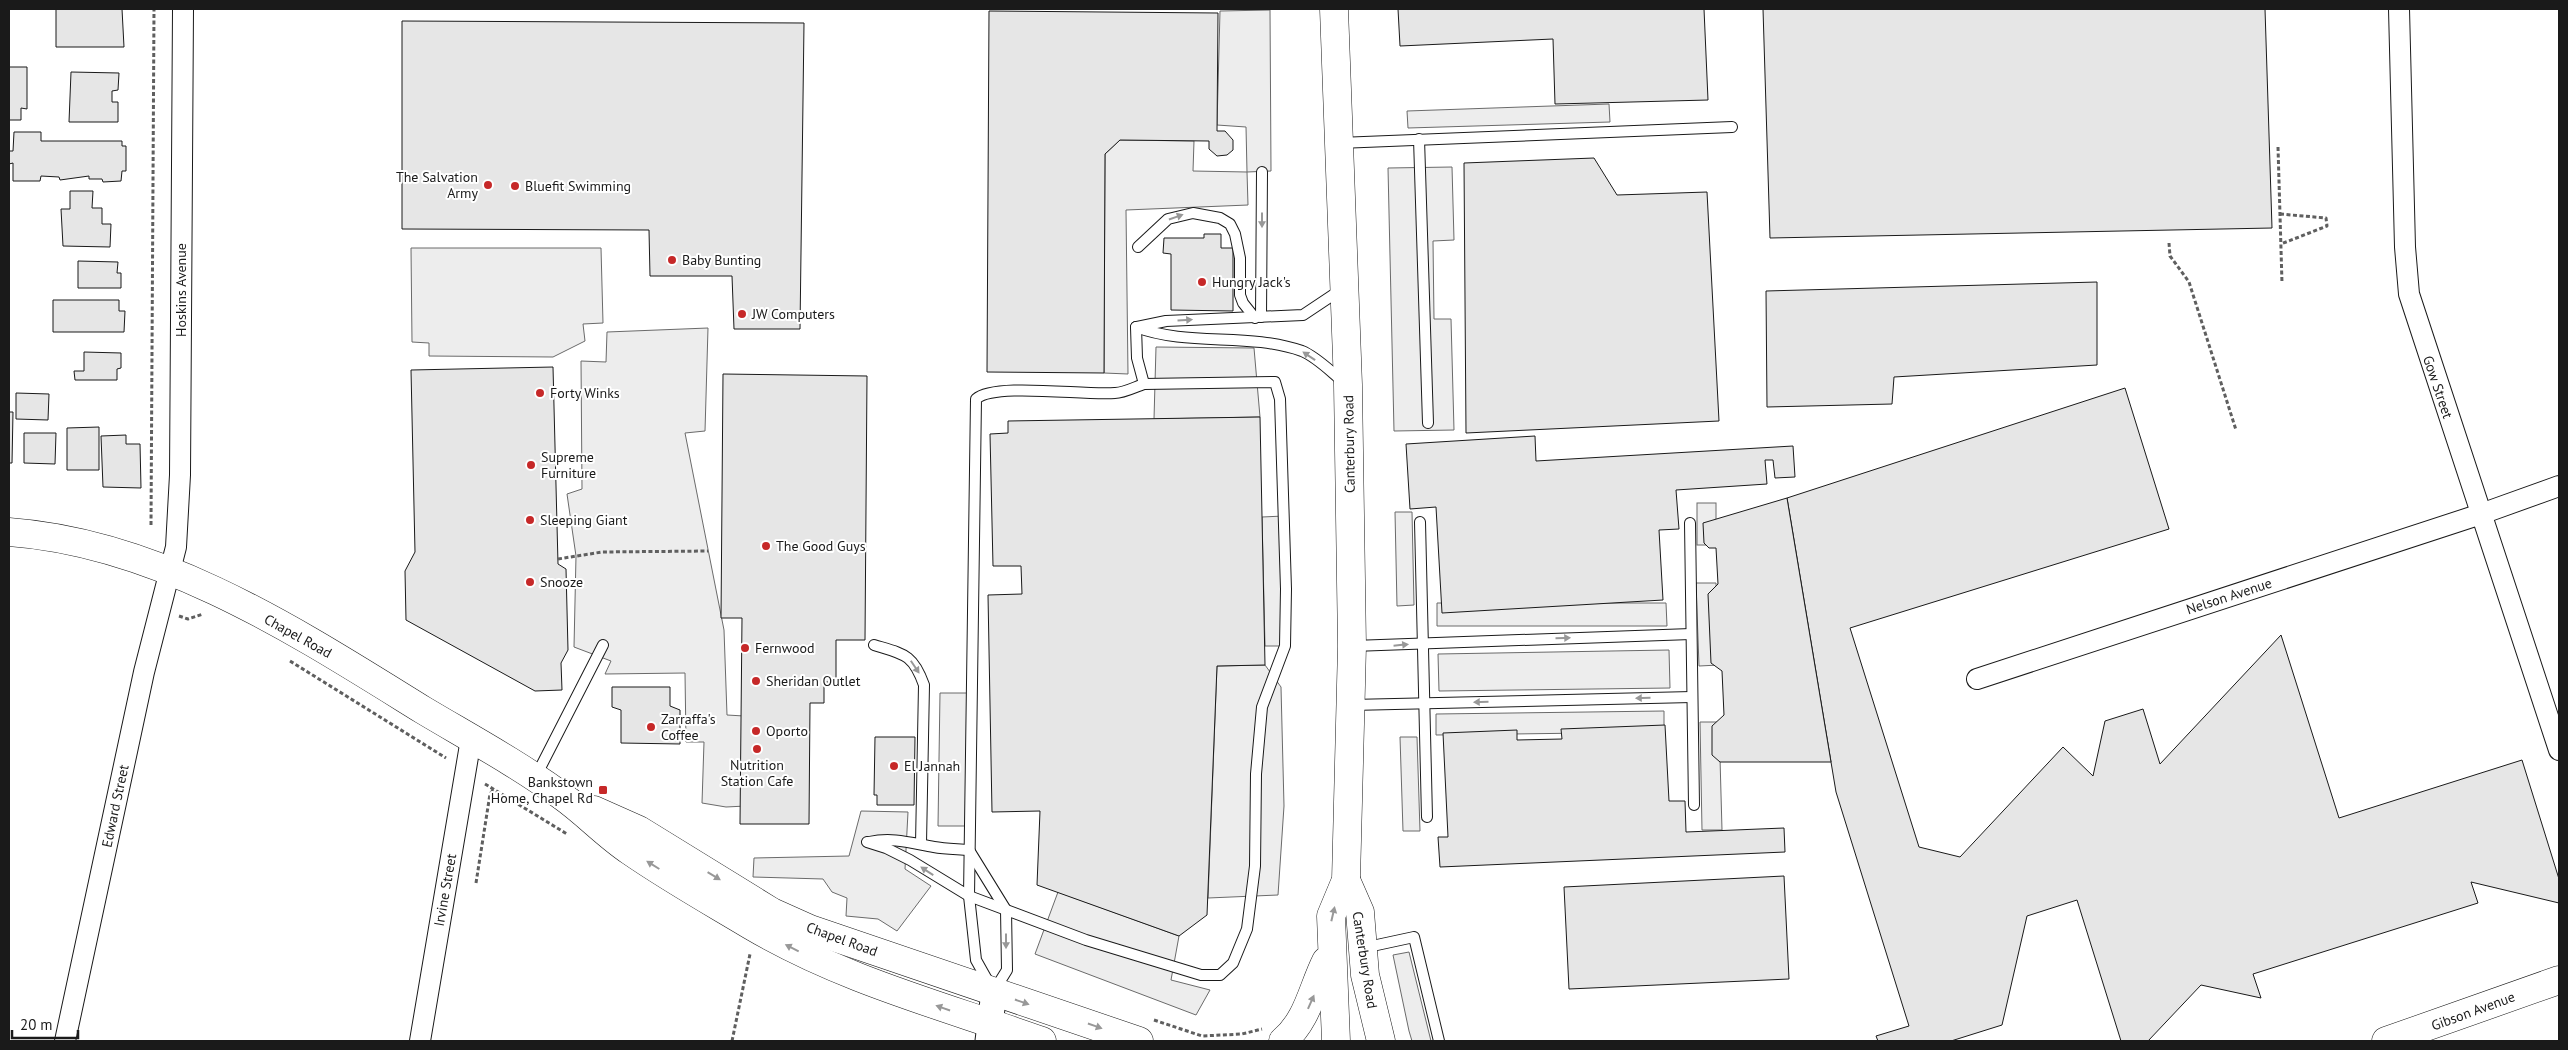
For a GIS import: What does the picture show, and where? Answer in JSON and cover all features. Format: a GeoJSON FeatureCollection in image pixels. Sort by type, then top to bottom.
{"type":"FeatureCollection","features":[{"type":"Feature","properties":{"kind":"main road","name":"Canterbury Road"},"geometry":{"type":"LineString","coordinates":[[1334,9],[1348,385],[1352,646],[1346,880],[1331,916],[1336,1041]]}},
{"type":"Feature","properties":{"kind":"main road","name":"Chapel Road"},"geometry":{"type":"LineString","coordinates":[[9,532],[40,535],[85,544],[170,571],[207,587],[276,623],[358,670],[535,778],[563,796],[628,850],[783,944],[820,963],[989,1032],[1042,1041]]}},
{"type":"Feature","properties":{"kind":"main road","name":"Chapel Road"},"geometry":{"type":"LineString","coordinates":[[563,796],[639,830],[772,912],[810,929],[994,992],[1143,1029]]}},
{"type":"Feature","properties":{"kind":"main road","name":"Canterbury Road"},"geometry":{"type":"LineString","coordinates":[[1346,880],[1360,912],[1362,948],[1373,1015],[1381,1041]]}},
{"type":"Feature","properties":{"kind":"main road"},"geometry":{"type":"LineString","coordinates":[[1276,1034],[1299,1024],[1331,951]]}},
{"type":"Feature","properties":{"kind":"main road","name":"Gibson Avenue"},"geometry":{"type":"LineString","coordinates":[[2386,1041],[2418,1036],[2559,980]]}},
{"type":"Feature","properties":{"kind":"street","name":"Hoskins Avenue"},"geometry":{"type":"LineString","coordinates":[[170,571],[178,532],[180,476],[183,9]]}},
{"type":"Feature","properties":{"kind":"street","name":"Gow Street"},"geometry":{"type":"LineString","coordinates":[[2399,9],[2405,247],[2409,294],[2559,750]]}},
{"type":"Feature","properties":{"kind":"street","name":"Nelson Avenue"},"geometry":{"type":"LineString","coordinates":[[1977,679],[2481,514],[2559,486]]}},
{"type":"Feature","properties":{"kind":"street","name":"Edward Street"},"geometry":{"type":"LineString","coordinates":[[65,1041],[144,672],[170,571]]}},
{"type":"Feature","properties":{"kind":"street","name":"Irvine Street"},"geometry":{"type":"LineString","coordinates":[[420,1041],[471,739]]}},
{"type":"Feature","properties":{"kind":"street"},"geometry":{"type":"LineString","coordinates":[[989,1032],[994,992]]}},
{"type":"Feature","properties":{"kind":"lane"},"geometry":{"type":"LineString","coordinates":[[1339,143],[1732,126]]}},
{"type":"Feature","properties":{"kind":"lane"},"geometry":{"type":"LineString","coordinates":[[1419,140],[1428,423]]}},
{"type":"Feature","properties":{"kind":"lane"},"geometry":{"type":"LineString","coordinates":[[1258,317],[1262,172]]}},
{"type":"Feature","properties":{"kind":"lane"},"geometry":{"type":"LineString","coordinates":[[1138,247],[1168,219],[1193,213],[1220,218],[1230,224],[1235,234],[1240,258],[1240,295],[1242,303],[1258,317]]}},
{"type":"Feature","properties":{"kind":"lane"},"geometry":{"type":"LineString","coordinates":[[1136,327],[1166,321],[1303,314],[1344,288]]}},
{"type":"Feature","properties":{"kind":"lane"},"geometry":{"type":"LineString","coordinates":[[1136,327],[1164,336],[1246,340],[1303,352],[1348,385]]}},
{"type":"Feature","properties":{"kind":"lane"},"geometry":{"type":"LineString","coordinates":[[1136,327],[1137,358],[1144,384]]}},
{"type":"Feature","properties":{"kind":"lane"},"geometry":{"type":"LineString","coordinates":[[969,850],[935,848],[886,838],[868,842],[910,860],[969,896],[1086,940],[1201,975],[1220,975],[1233,963],[1247,929],[1255,866],[1256,774],[1262,707],[1284,646],[1286,580],[1280,399],[1275,382],[1144,384],[1116,394],[1002,391],[982,394],[976,399],[969,896],[976,960],[994,992]]}},
{"type":"Feature","properties":{"kind":"lane"},"geometry":{"type":"LineString","coordinates":[[1420,522],[1427,817]]}},
{"type":"Feature","properties":{"kind":"lane"},"geometry":{"type":"LineString","coordinates":[[1690,522],[1694,805]]}},
{"type":"Feature","properties":{"kind":"lane"},"geometry":{"type":"LineString","coordinates":[[1352,646],[1691,634]]}},
{"type":"Feature","properties":{"kind":"lane"},"geometry":{"type":"LineString","coordinates":[[874,644],[903,654],[917,666],[924,685],[922,844]]}},
{"type":"Feature","properties":{"kind":"lane"},"geometry":{"type":"LineString","coordinates":[[535,778],[603,645]]}},
{"type":"Feature","properties":{"kind":"lane"},"geometry":{"type":"LineString","coordinates":[[1351,705],[1692,697]]}},
{"type":"Feature","properties":{"kind":"lane"},"geometry":{"type":"LineString","coordinates":[[969,850],[1006,910],[1006,970],[994,992]]}},
{"type":"Feature","properties":{"kind":"lane"},"geometry":{"type":"LineString","coordinates":[[1362,948],[1414,938],[1439,1041]]}},
{"type":"Feature","properties":{"kind":"path"},"geometry":{"type":"LineString","coordinates":[[151,525],[154,9]]}},
{"type":"Feature","properties":{"kind":"path"},"geometry":{"type":"LineString","coordinates":[[2278,147],[2282,283]]}},
{"type":"Feature","properties":{"kind":"path"},"geometry":{"type":"LineString","coordinates":[[2280,214],[2326,218],[2327,226],[2281,244]]}},
{"type":"Feature","properties":{"kind":"path"},"geometry":{"type":"LineString","coordinates":[[2169,243],[2170,256],[2189,282],[2236,430]]}},
{"type":"Feature","properties":{"kind":"path"},"geometry":{"type":"LineString","coordinates":[[558,559],[602,552],[708,551]]}},
{"type":"Feature","properties":{"kind":"path"},"geometry":{"type":"LineString","coordinates":[[476,883],[490,794],[494,789]]}},
{"type":"Feature","properties":{"kind":"path"},"geometry":{"type":"LineString","coordinates":[[732,1041],[752,946]]}},
{"type":"Feature","properties":{"kind":"path"},"geometry":{"type":"LineString","coordinates":[[1143,1029],[1202,1036],[1276,1034]]}},
{"type":"Feature","properties":{"kind":"shaded area"},"geometry":{"type":"Polygon","coordinates":[[[1270,10],[1271,171],[1247,172],[1246,127],[1217,125],[1220,11],[1270,10]]]}},
{"type":"Feature","properties":{"kind":"shaded area"},"geometry":{"type":"Polygon","coordinates":[[[1609,104],[1610,122],[1408,128],[1407,111],[1609,104]]]}},
{"type":"Feature","properties":{"kind":"shaded area"},"geometry":{"type":"Polygon","coordinates":[[[1120,140],[1194,141],[1193,171],[1247,172],[1248,205],[1126,210],[1128,374],[1104,373],[1105,154],[1120,140]]]}},
{"type":"Feature","properties":{"kind":"shaded area"},"geometry":{"type":"Polygon","coordinates":[[[1452,167],[1454,240],[1433,241],[1434,319],[1451,319],[1454,430],[1394,431],[1388,168],[1452,167]]]}},
{"type":"Feature","properties":{"kind":"shaded area"},"geometry":{"type":"Polygon","coordinates":[[[411,248],[601,248],[603,323],[583,324],[585,341],[553,357],[429,356],[429,343],[412,342],[411,248]]]}},
{"type":"Feature","properties":{"kind":"shaded area"},"geometry":{"type":"Polygon","coordinates":[[[708,328],[705,431],[685,433],[724,630],[727,715],[744,716],[746,806],[726,807],[702,803],[704,742],[686,742],[685,673],[605,674],[611,661],[574,647],[576,556],[567,494],[582,489],[581,361],[606,362],[607,332],[708,328]]]}},
{"type":"Feature","properties":{"kind":"shaded area"},"geometry":{"type":"Polygon","coordinates":[[[1156,347],[1254,348],[1260,417],[1154,419],[1156,347]]]}},
{"type":"Feature","properties":{"kind":"shaded area"},"geometry":{"type":"Polygon","coordinates":[[[1697,503],[1716,503],[1716,545],[1697,545],[1697,503]]]}},
{"type":"Feature","properties":{"kind":"shaded area"},"geometry":{"type":"Polygon","coordinates":[[[1395,512],[1412,512],[1414,605],[1397,606],[1395,512]]]}},
{"type":"Feature","properties":{"kind":"shaded area"},"geometry":{"type":"Polygon","coordinates":[[[1284,516],[1285,646],[1265,646],[1262,517],[1284,516]]]}},
{"type":"Feature","properties":{"kind":"shaded area"},"geometry":{"type":"Polygon","coordinates":[[[1696,583],[1716,583],[1719,665],[1699,666],[1696,583]]]}},
{"type":"Feature","properties":{"kind":"shaded area"},"geometry":{"type":"Polygon","coordinates":[[[1437,603],[1666,603],[1667,626],[1437,626],[1437,603]]]}},
{"type":"Feature","properties":{"kind":"shaded area"},"geometry":{"type":"Polygon","coordinates":[[[1669,650],[1670,688],[1439,691],[1438,654],[1669,650]]]}},
{"type":"Feature","properties":{"kind":"shaded area"},"geometry":{"type":"Polygon","coordinates":[[[1265,665],[1281,687],[1284,806],[1278,895],[1208,898],[1217,666],[1265,665]]]}},
{"type":"Feature","properties":{"kind":"shaded area"},"geometry":{"type":"Polygon","coordinates":[[[940,693],[971,693],[968,826],[938,826],[940,693]]]}},
{"type":"Feature","properties":{"kind":"shaded area"},"geometry":{"type":"Polygon","coordinates":[[[1664,711],[1664,732],[1436,735],[1436,714],[1664,711]]]}},
{"type":"Feature","properties":{"kind":"shaded area"},"geometry":{"type":"Polygon","coordinates":[[[1700,722],[1719,722],[1722,830],[1702,830],[1700,722]]]}},
{"type":"Feature","properties":{"kind":"shaded area"},"geometry":{"type":"Polygon","coordinates":[[[1400,737],[1417,737],[1420,831],[1403,831],[1400,737]]]}},
{"type":"Feature","properties":{"kind":"shaded area"},"geometry":{"type":"Polygon","coordinates":[[[861,811],[908,812],[905,869],[931,886],[897,931],[878,919],[846,916],[847,898],[832,892],[823,879],[753,877],[754,858],[849,856],[861,811]]]}},
{"type":"Feature","properties":{"kind":"shaded area"},"geometry":{"type":"Polygon","coordinates":[[[1058,892],[1179,936],[1171,980],[1210,990],[1196,1015],[1035,954],[1058,892]]]}},
{"type":"Feature","properties":{"kind":"shaded area"},"geometry":{"type":"Polygon","coordinates":[[[1409,952],[1431,1041],[1412,1041],[1409,1031],[1393,955],[1409,952]]]}},
{"type":"Feature","properties":{"kind":"building"},"geometry":{"type":"Polygon","coordinates":[[[56,9],[122,9],[124,47],[56,47],[56,9]]]}},
{"type":"Feature","properties":{"kind":"building"},"geometry":{"type":"Polygon","coordinates":[[[1398,9],[1704,9],[1708,100],[1555,104],[1553,39],[1400,46],[1398,9]]]}},
{"type":"Feature","properties":{"kind":"building"},"geometry":{"type":"Polygon","coordinates":[[[1763,9],[2265,9],[2272,228],[1770,238],[1763,9]]]}},
{"type":"Feature","properties":{"kind":"building"},"geometry":{"type":"Polygon","coordinates":[[[989,11],[1218,13],[1217,131],[1225,131],[1233,140],[1233,150],[1227,155],[1217,156],[1209,149],[1209,141],[1120,140],[1105,154],[1104,373],[987,372],[989,11]]]}},
{"type":"Feature","properties":{"kind":"building"},"geometry":{"type":"Polygon","coordinates":[[[402,21],[804,23],[800,329],[734,329],[732,276],[650,276],[649,230],[402,229],[402,21]]]}},
{"type":"Feature","properties":{"kind":"building"},"geometry":{"type":"Polygon","coordinates":[[[9,67],[27,67],[27,109],[21,108],[21,120],[9,120],[9,67]]]}},
{"type":"Feature","properties":{"kind":"building"},"geometry":{"type":"Polygon","coordinates":[[[71,72],[119,73],[118,90],[112,91],[112,102],[118,102],[118,122],[69,122],[71,72]]]}},
{"type":"Feature","properties":{"kind":"building"},"geometry":{"type":"Polygon","coordinates":[[[14,132],[41,132],[41,141],[122,141],[122,146],[126,146],[126,171],[122,171],[121,181],[103,182],[102,179],[89,179],[89,176],[60,180],[59,177],[41,176],[40,181],[13,181],[13,163],[9,164],[9,151],[13,151],[14,132]]]}},
{"type":"Feature","properties":{"kind":"building"},"geometry":{"type":"Polygon","coordinates":[[[1594,158],[1617,195],[1707,192],[1719,421],[1466,433],[1464,163],[1594,158]]]}},
{"type":"Feature","properties":{"kind":"building"},"geometry":{"type":"Polygon","coordinates":[[[70,191],[93,191],[92,208],[102,208],[102,224],[111,224],[110,247],[63,246],[61,209],[70,209],[70,191]]]}},
{"type":"Feature","properties":{"kind":"building","name":"Hungry Jack's"},"geometry":{"type":"Polygon","coordinates":[[[1204,234],[1221,234],[1221,248],[1233,248],[1233,311],[1171,310],[1171,254],[1163,253],[1164,238],[1204,238],[1204,234]]]}},
{"type":"Feature","properties":{"kind":"building"},"geometry":{"type":"Polygon","coordinates":[[[78,261],[118,262],[117,273],[121,273],[121,288],[78,288],[78,261]]]}},
{"type":"Feature","properties":{"kind":"building"},"geometry":{"type":"Polygon","coordinates":[[[2097,282],[2097,365],[1894,377],[1892,404],[1767,407],[1766,291],[2097,282]]]}},
{"type":"Feature","properties":{"kind":"building"},"geometry":{"type":"Polygon","coordinates":[[[53,300],[119,300],[119,311],[125,311],[124,332],[53,332],[53,300]]]}},
{"type":"Feature","properties":{"kind":"building"},"geometry":{"type":"Polygon","coordinates":[[[84,352],[121,353],[121,368],[117,369],[117,380],[75,380],[74,371],[84,371],[84,352]]]}},
{"type":"Feature","properties":{"kind":"building"},"geometry":{"type":"Polygon","coordinates":[[[553,367],[558,564],[566,569],[568,650],[561,663],[562,690],[535,691],[406,620],[405,571],[415,552],[411,370],[553,367]]]}},
{"type":"Feature","properties":{"kind":"building"},"geometry":{"type":"Polygon","coordinates":[[[723,374],[867,376],[865,640],[836,640],[836,682],[824,682],[824,703],[810,703],[809,824],[740,824],[742,618],[721,618],[723,374]]]}},
{"type":"Feature","properties":{"kind":"building"},"geometry":{"type":"Polygon","coordinates":[[[2125,388],[2169,529],[1850,628],[1919,847],[1960,857],[2063,747],[2093,776],[2105,721],[2143,709],[2160,764],[2281,635],[2339,818],[2522,760],[2559,879],[2559,903],[2471,882],[2478,903],[2253,974],[2261,998],[2201,985],[2148,1041],[2121,1041],[2077,900],[2027,916],[2002,1025],[1951,1041],[1878,1041],[1876,1036],[1909,1026],[1836,792],[1787,498],[2125,388]]]}},
{"type":"Feature","properties":{"kind":"building"},"geometry":{"type":"Polygon","coordinates":[[[16,393],[49,394],[48,420],[16,419],[16,393]]]}},
{"type":"Feature","properties":{"kind":"building"},"geometry":{"type":"Polygon","coordinates":[[[9,412],[13,412],[12,463],[9,463],[9,412]]]}},
{"type":"Feature","properties":{"kind":"building"},"geometry":{"type":"Polygon","coordinates":[[[1260,417],[1265,665],[1217,666],[1207,915],[1179,936],[1037,885],[1040,811],[992,812],[988,595],[1022,594],[1021,566],[993,566],[990,434],[1008,433],[1008,421],[1260,417]]]}},
{"type":"Feature","properties":{"kind":"building"},"geometry":{"type":"Polygon","coordinates":[[[99,427],[99,470],[67,470],[67,428],[99,427]]]}},
{"type":"Feature","properties":{"kind":"building"},"geometry":{"type":"Polygon","coordinates":[[[24,433],[56,433],[55,464],[24,463],[24,433]]]}},
{"type":"Feature","properties":{"kind":"building"},"geometry":{"type":"Polygon","coordinates":[[[126,435],[126,444],[140,444],[141,488],[103,487],[101,436],[126,435]]]}},
{"type":"Feature","properties":{"kind":"building"},"geometry":{"type":"Polygon","coordinates":[[[1535,436],[1536,461],[1793,446],[1795,477],[1775,478],[1773,460],[1765,460],[1767,484],[1676,490],[1679,529],[1659,530],[1663,600],[1442,613],[1436,507],[1410,509],[1406,444],[1535,436]]]}},
{"type":"Feature","properties":{"kind":"building"},"geometry":{"type":"Polygon","coordinates":[[[1787,498],[1831,762],[1720,762],[1712,755],[1712,726],[1724,715],[1722,671],[1711,663],[1708,594],[1718,584],[1716,548],[1709,548],[1704,543],[1703,523],[1787,498]]]}},
{"type":"Feature","properties":{"kind":"building","name":"Zarraffa's Coffee"},"geometry":{"type":"Polygon","coordinates":[[[612,687],[670,687],[670,706],[680,710],[680,744],[621,743],[621,710],[612,707],[612,687]]]}},
{"type":"Feature","properties":{"kind":"building"},"geometry":{"type":"Polygon","coordinates":[[[1665,725],[1669,801],[1685,801],[1686,832],[1784,828],[1785,852],[1440,867],[1438,837],[1448,837],[1443,733],[1517,730],[1517,740],[1562,739],[1561,729],[1665,725]]]}},
{"type":"Feature","properties":{"kind":"building","name":"El Jannah"},"geometry":{"type":"Polygon","coordinates":[[[875,737],[915,737],[914,805],[877,805],[877,795],[874,795],[875,737]]]}},
{"type":"Feature","properties":{"kind":"building"},"geometry":{"type":"Polygon","coordinates":[[[1784,876],[1789,979],[1569,989],[1564,887],[1784,876]]]}},
{"type":"Feature","properties":{"kind":"place","name":"The Salvation Army"},"geometry":{"type":"Point","coordinates":[488,185]}},
{"type":"Feature","properties":{"kind":"place","name":"Bluefit Swimming"},"geometry":{"type":"Point","coordinates":[515,186]}},
{"type":"Feature","properties":{"kind":"place","name":"Baby Bunting"},"geometry":{"type":"Point","coordinates":[672,260]}},
{"type":"Feature","properties":{"kind":"place","name":"Hungry Jack's"},"geometry":{"type":"Point","coordinates":[1202,282]}},
{"type":"Feature","properties":{"kind":"place","name":"JW Computers"},"geometry":{"type":"Point","coordinates":[742,314]}},
{"type":"Feature","properties":{"kind":"place","name":"Forty Winks"},"geometry":{"type":"Point","coordinates":[540,393]}},
{"type":"Feature","properties":{"kind":"place","name":"Supreme Furniture"},"geometry":{"type":"Point","coordinates":[531,465]}},
{"type":"Feature","properties":{"kind":"place","name":"Sleeping Giant"},"geometry":{"type":"Point","coordinates":[530,520]}},
{"type":"Feature","properties":{"kind":"place","name":"The Good Guys"},"geometry":{"type":"Point","coordinates":[766,546]}},
{"type":"Feature","properties":{"kind":"place","name":"Snooze"},"geometry":{"type":"Point","coordinates":[530,582]}},
{"type":"Feature","properties":{"kind":"place","name":"Fernwood"},"geometry":{"type":"Point","coordinates":[745,648]}},
{"type":"Feature","properties":{"kind":"place","name":"Sheridan Outlet"},"geometry":{"type":"Point","coordinates":[756,681]}},
{"type":"Feature","properties":{"kind":"place","name":"Zarraffa's Coffee"},"geometry":{"type":"Point","coordinates":[651,727]}},
{"type":"Feature","properties":{"kind":"place","name":"Oporto"},"geometry":{"type":"Point","coordinates":[756,731]}},
{"type":"Feature","properties":{"kind":"place","name":"Nutrition Station Cafe"},"geometry":{"type":"Point","coordinates":[757,749]}},
{"type":"Feature","properties":{"kind":"place","name":"El Jannah"},"geometry":{"type":"Point","coordinates":[894,766]}},
{"type":"Feature","properties":{"kind":"place","name":"Bankstown Home, Chapel Rd"},"geometry":{"type":"Point","coordinates":[603,790]}}]}
